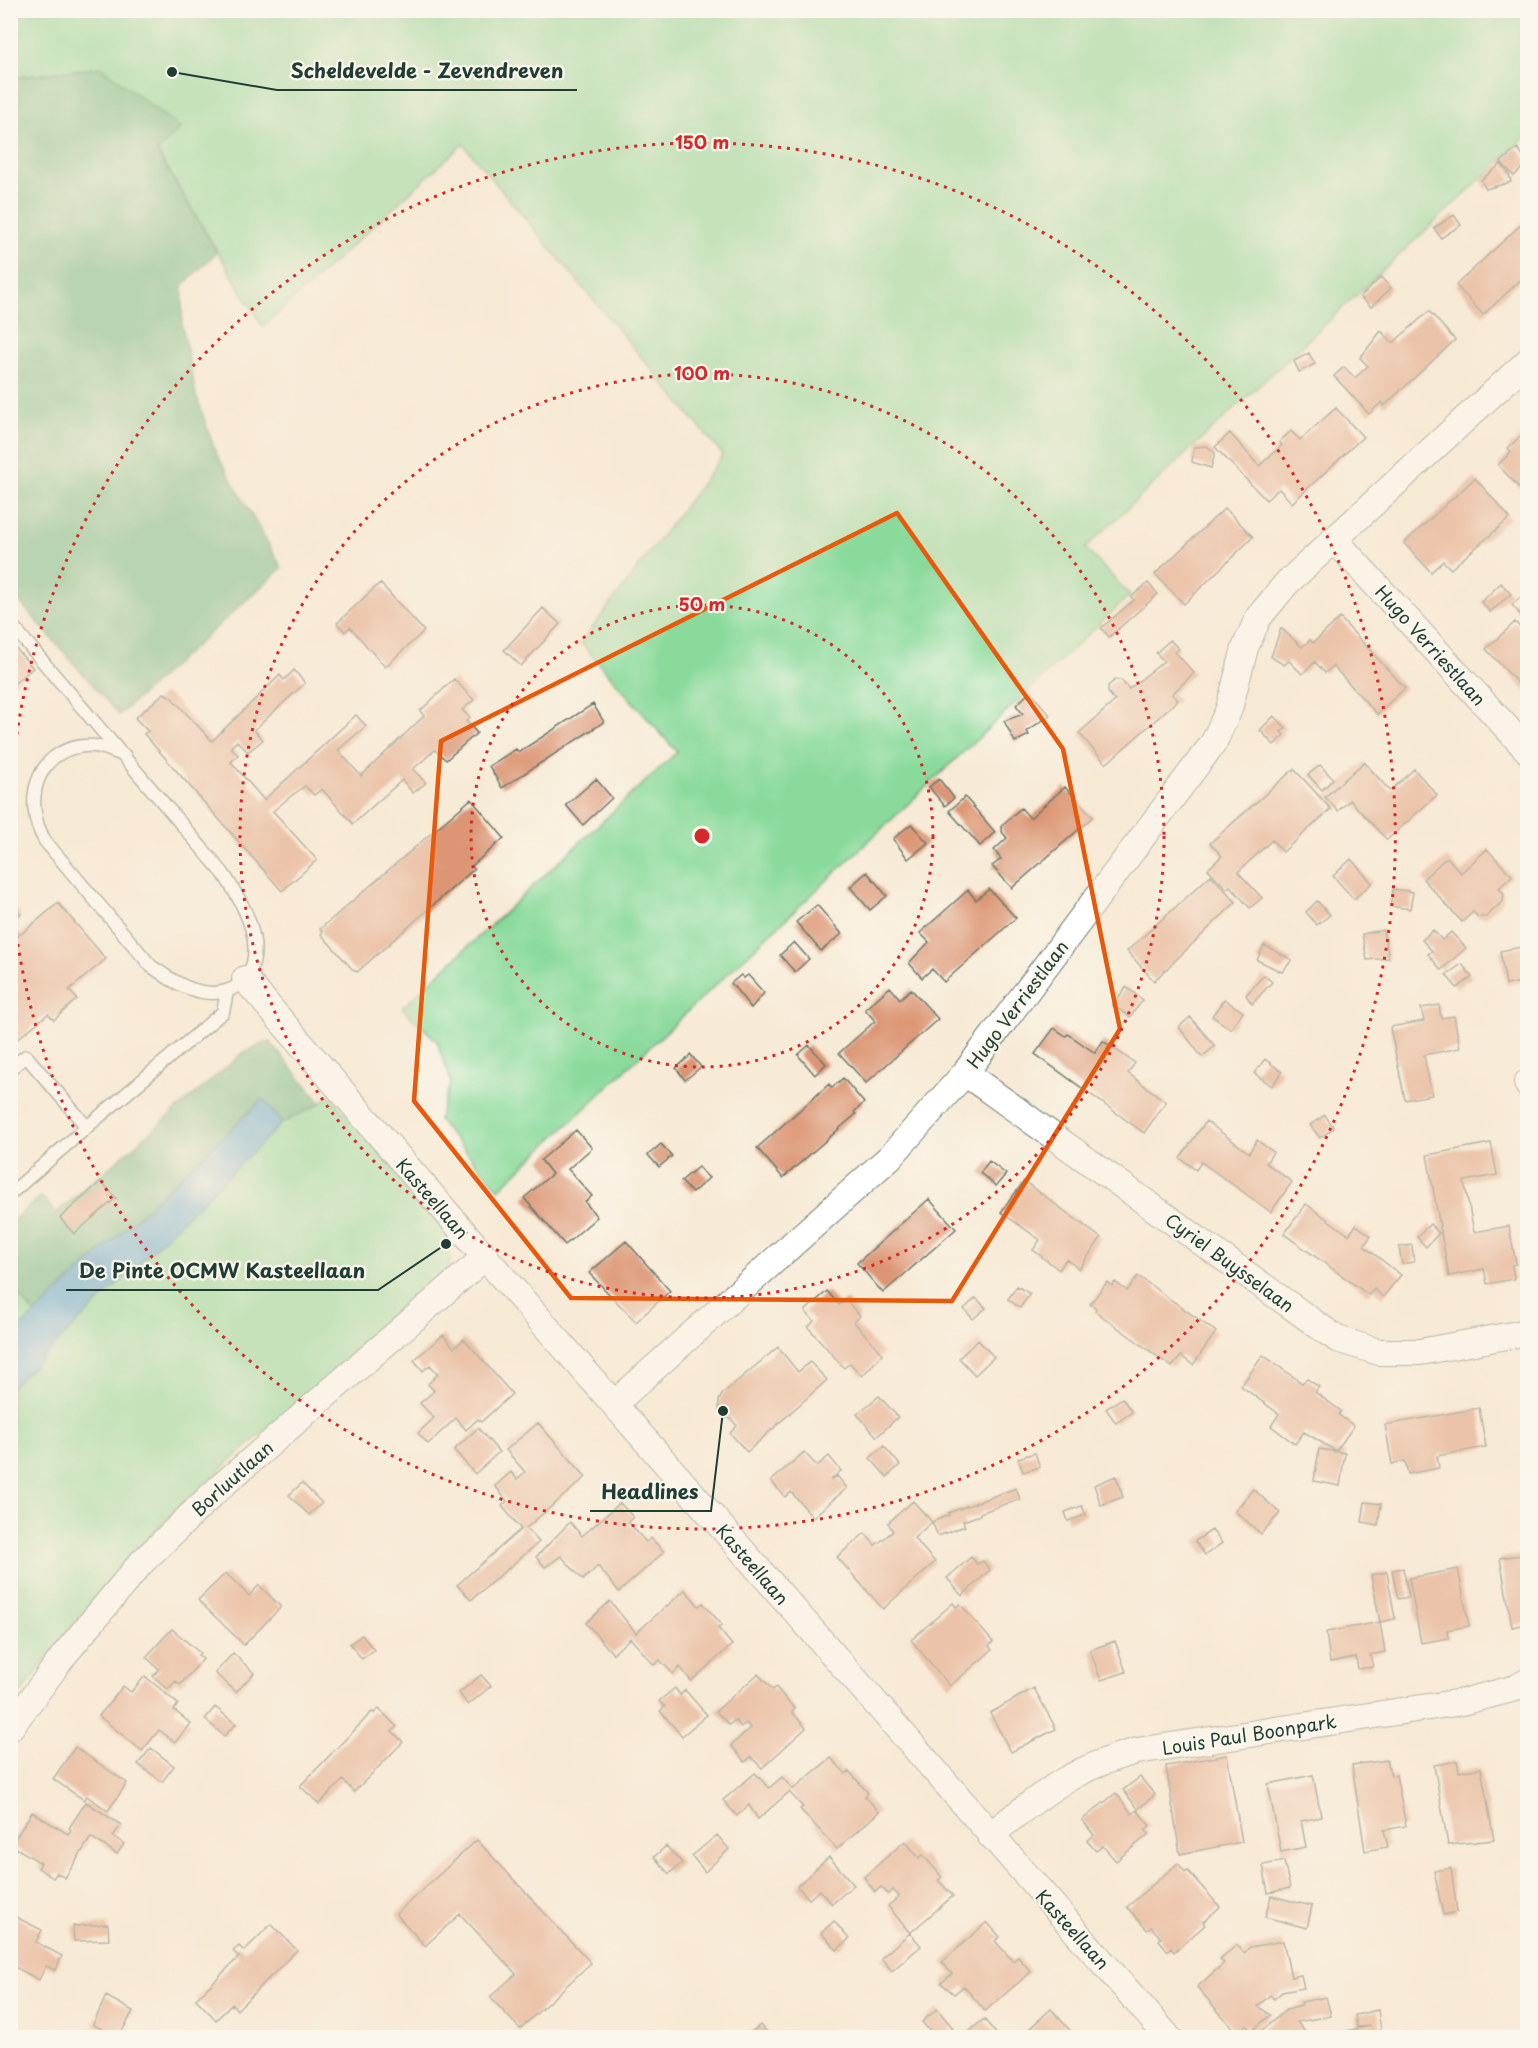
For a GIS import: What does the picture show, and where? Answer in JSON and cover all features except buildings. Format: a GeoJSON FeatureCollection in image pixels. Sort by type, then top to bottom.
{"type":"FeatureCollection","features":[{"type":"Feature","properties":{"kind":"street","name":"Hugo Verriestlaan"},"geometry":{"type":"LineString","coordinates":[[614,1404],[890,1157],[965,1073],[1214,742],[1229,709],[1245,648],[1258,618],[1286,584],[1527,362]]}},
{"type":"Feature","properties":{"kind":"street","name":"Hugo Verriestlaan"},"geometry":{"type":"LineString","coordinates":[[1334,539],[1527,751]]}},
{"type":"Feature","properties":{"kind":"street","name":"Kasteellaan"},"geometry":{"type":"LineString","coordinates":[[236,986],[485,1257],[1169,2037]]}},
{"type":"Feature","properties":{"kind":"street","name":"Cyriel Buysselaan"},"geometry":{"type":"LineString","coordinates":[[965,1073],[1337,1339],[1379,1352],[1420,1352],[1527,1332]]}},
{"type":"Feature","properties":{"kind":"street","name":"Borluutlaan"},"geometry":{"type":"LineString","coordinates":[[10,1728],[65,1654],[140,1564],[218,1489],[485,1257]]}},
{"type":"Feature","properties":{"kind":"street","name":"Louis Paul Boonpark"},"geometry":{"type":"LineString","coordinates":[[990,1834],[1061,1781],[1111,1758],[1149,1749],[1462,1702],[1516,1688],[1527,1681]]}},
{"type":"Feature","properties":{"kind":"lane"},"geometry":{"type":"LineString","coordinates":[[10,623],[125,756],[237,894],[248,916],[254,937],[254,956],[223,1012],[10,1194]]}},
{"type":"Feature","properties":{"kind":"lane"},"geometry":{"type":"LineString","coordinates":[[125,756],[95,746],[66,751],[52,759],[42,770],[34,791],[33,813],[37,828],[52,850],[151,966],[171,980],[191,989],[210,993],[236,986]]}},
{"type":"Feature","properties":{"kind":"lane"},"geometry":{"type":"LineString","coordinates":[[10,1069],[26,1056],[87,1127]]}},
{"type":"Feature","properties":{"kind":"highlighted area"},"geometry":{"type":"Polygon","coordinates":[[[897,513],[1063,749],[1120,1029],[952,1301],[571,1298],[414,1101],[441,741],[897,513]]]}},
{"type":"Feature","properties":{"kind":"green space"},"geometry":{"type":"Polygon","coordinates":[[[10,11],[1527,11],[1527,136],[1085,548],[1130,595],[499,1189],[438,1120],[451,1082],[437,1041],[402,1008],[677,752],[581,643],[723,455],[463,144],[263,327],[157,151],[180,128],[101,67],[11,78],[10,11]]]}},
{"type":"Feature","properties":{"kind":"green space"},"geometry":{"type":"Polygon","coordinates":[[[101,67],[180,128],[157,152],[217,252],[183,285],[182,325],[196,395],[216,453],[282,568],[119,715],[10,591],[11,78],[101,67]]]}},
{"type":"Feature","properties":{"kind":"green space"},"geometry":{"type":"Polygon","coordinates":[[[269,1041],[321,1103],[282,1123],[262,1099],[35,1314],[11,1287],[10,1222],[41,1196],[56,1213],[243,1053],[269,1041]]]}},
{"type":"Feature","properties":{"kind":"green space"},"geometry":{"type":"Polygon","coordinates":[[[329,1095],[451,1236],[450,1267],[182,1504],[118,1567],[11,1705],[11,1388],[282,1123],[321,1103],[329,1095]]]}},
{"type":"Feature","properties":{"kind":"green space"},"geometry":{"type":"Polygon","coordinates":[[[10,1287],[35,1314],[11,1336],[10,1336],[10,1287]]]}},
{"type":"Feature","properties":{"kind":"water"},"geometry":{"type":"Polygon","coordinates":[[[263,1099],[282,1123],[11,1388],[11,1336],[263,1099]]]}},
{"type":"Feature","properties":{"kind":"place","name":"Scheldevelde - Zevendreven"},"geometry":{"type":"Point","coordinates":[172,72]}},
{"type":"Feature","properties":{"kind":"place","name":"De Pinte OCMW Kasteellaan"},"geometry":{"type":"Point","coordinates":[446,1244]}},
{"type":"Feature","properties":{"kind":"place","name":"Headlines"},"geometry":{"type":"Point","coordinates":[723,1411]}}]}
